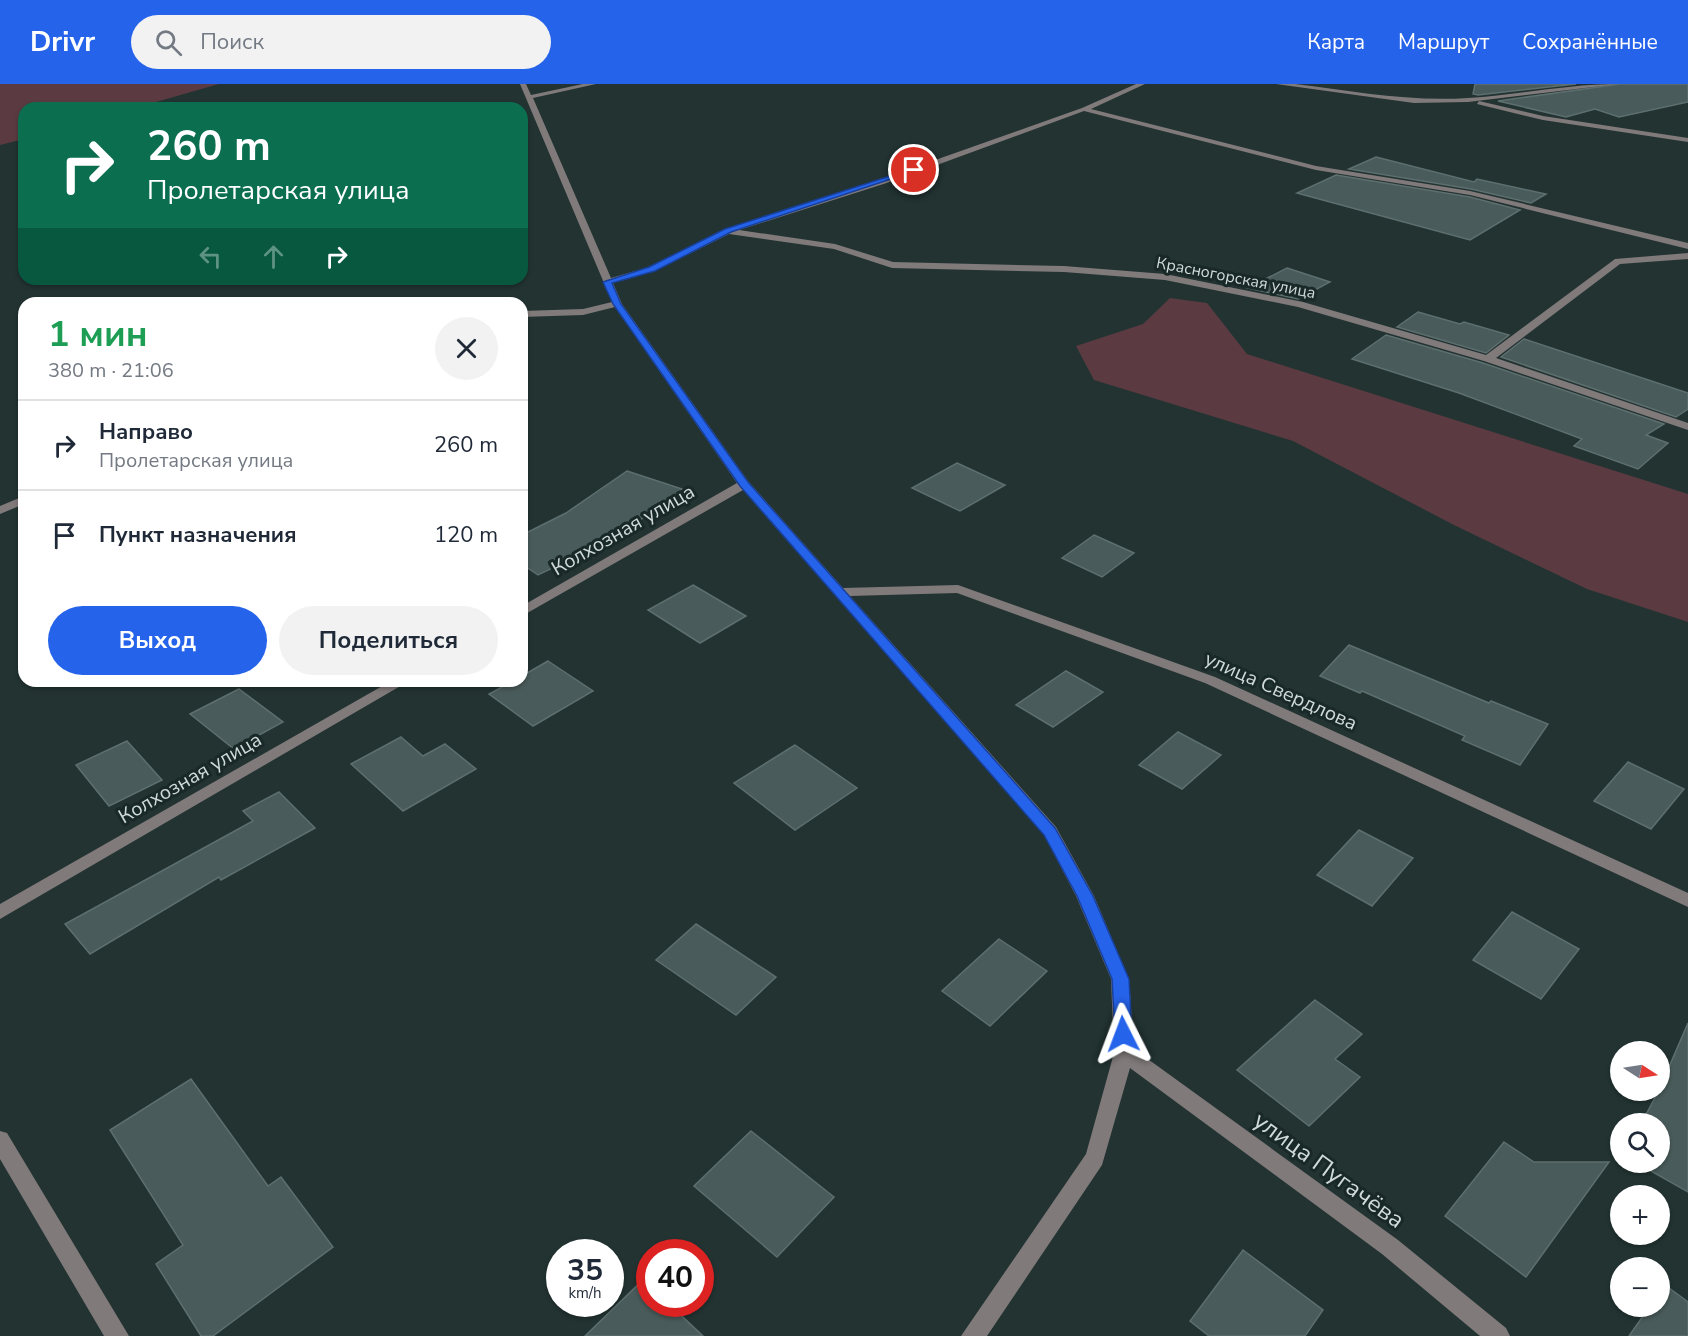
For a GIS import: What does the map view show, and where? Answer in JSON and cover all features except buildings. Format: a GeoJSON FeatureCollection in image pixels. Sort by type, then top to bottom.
{"type":"FeatureCollection","features":[{"type":"Feature","properties":{"kind":"street"},"geometry":{"type":"LineString","coordinates":[[523,84],[617,304],[744,484],[1050,831],[1085,896],[1120,979],[1124,1053],[1095,1158],[973,1336]]}},
{"type":"Feature","properties":{"kind":"street"},"geometry":{"type":"LineString","coordinates":[[529,97],[594,84]]}},
{"type":"Feature","properties":{"kind":"street"},"geometry":{"type":"LineString","coordinates":[[607,282],[652,269],[728,231],[893,178],[1084,109],[1142,84]]}},
{"type":"Feature","properties":{"kind":"street"},"geometry":{"type":"LineString","coordinates":[[1279,84],[1414,101],[1468,100],[1616,84]]}},
{"type":"Feature","properties":{"kind":"street"},"geometry":{"type":"LineString","coordinates":[[1468,100],[1543,118],[1688,140]]}},
{"type":"Feature","properties":{"kind":"street"},"geometry":{"type":"LineString","coordinates":[[1084,109],[1316,168],[1470,193],[1688,246]]}},
{"type":"Feature","properties":{"kind":"street","name":"Красногорская улица"},"geometry":{"type":"LineString","coordinates":[[728,231],[835,247],[892,265],[1064,269],[1165,277],[1300,304],[1488,359],[1688,427]]}},
{"type":"Feature","properties":{"kind":"street"},"geometry":{"type":"LineString","coordinates":[[1488,359],[1618,261],[1688,256]]}},
{"type":"Feature","properties":{"kind":"street"},"geometry":{"type":"LineString","coordinates":[[528,314],[582,312],[617,304]]}},
{"type":"Feature","properties":{"kind":"street","name":"Колхозная улица"},"geometry":{"type":"LineString","coordinates":[[528,609],[744,484]]}},
{"type":"Feature","properties":{"kind":"street"},"geometry":{"type":"LineString","coordinates":[[0,510],[18,502]]}},
{"type":"Feature","properties":{"kind":"street","name":"улица Свердлова"},"geometry":{"type":"LineString","coordinates":[[838,592],[958,588],[1210,680],[1688,900]]}},
{"type":"Feature","properties":{"kind":"street","name":"Колхозная улица"},"geometry":{"type":"LineString","coordinates":[[0,912],[392,687]]}},
{"type":"Feature","properties":{"kind":"street","name":"улица Пугачёва"},"geometry":{"type":"LineString","coordinates":[[1124,1053],[1390,1247],[1497,1336]]}},
{"type":"Feature","properties":{"kind":"street"},"geometry":{"type":"LineString","coordinates":[[0,1140],[117,1336]]}},
{"type":"Feature","properties":{"kind":"shaded area"},"geometry":{"type":"Polygon","coordinates":[[[0,84],[219,84],[156,102],[18,102],[18,140],[0,145],[0,84]]]}},
{"type":"Feature","properties":{"kind":"shaded area"},"geometry":{"type":"Polygon","coordinates":[[[1170,298],[1207,303],[1247,354],[1688,494],[1688,622],[1587,589],[1454,525],[1293,441],[1094,380],[1076,346],[1143,324],[1170,298]]]}},
{"type":"Feature","properties":{"kind":"route"},"geometry":{"type":"LineString","coordinates":[[914,170],[728,231],[652,269],[607,282],[617,304],[744,484],[1050,831],[1085,896],[1120,979],[1123,1034]]}}]}
